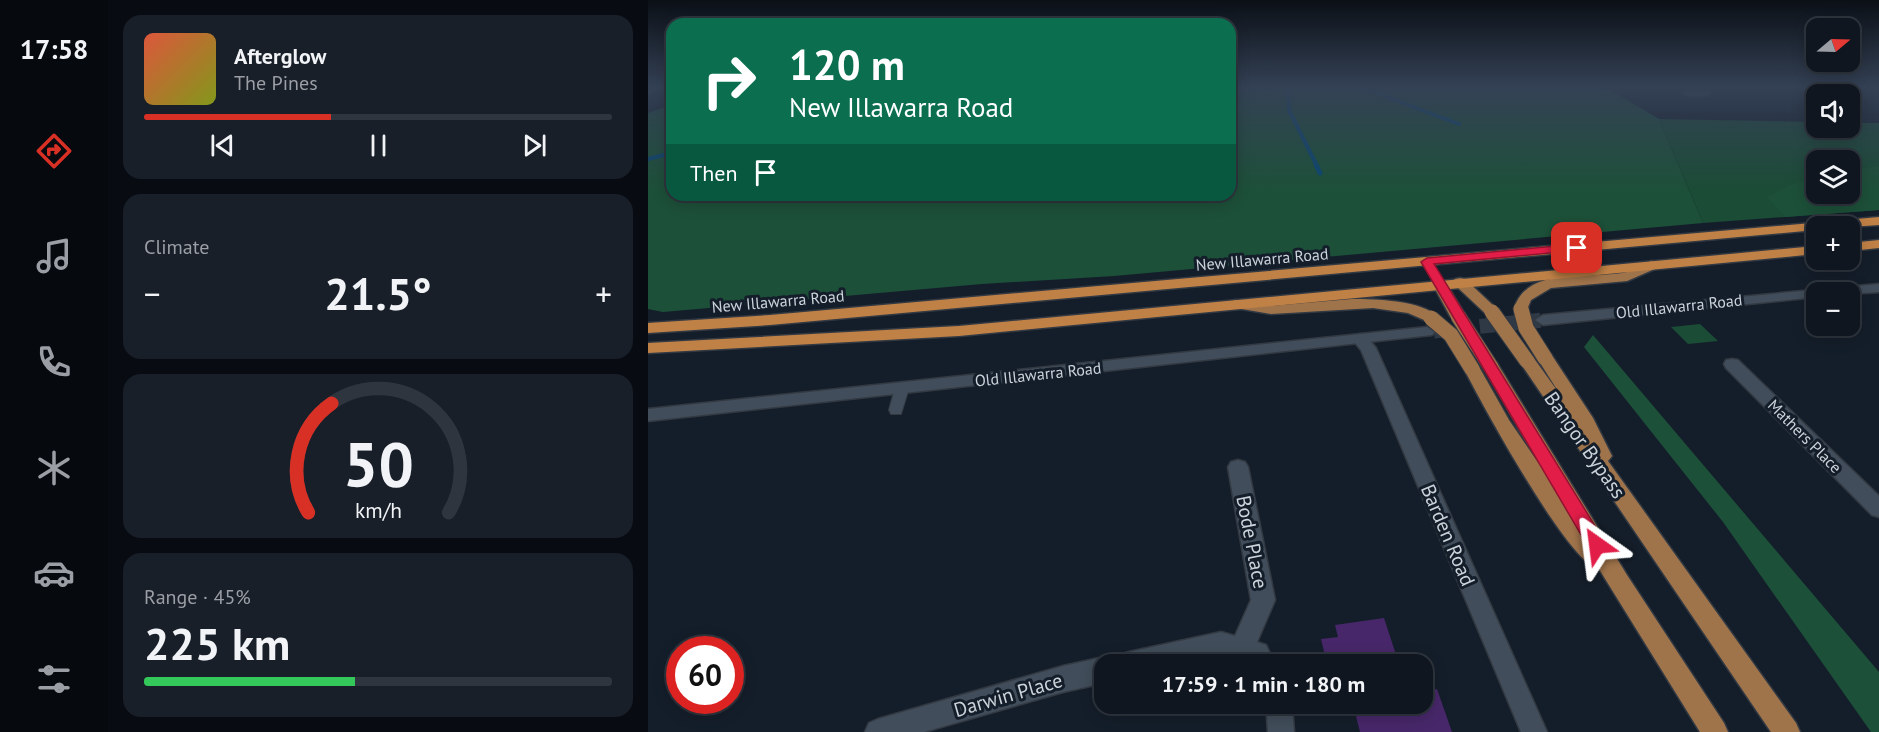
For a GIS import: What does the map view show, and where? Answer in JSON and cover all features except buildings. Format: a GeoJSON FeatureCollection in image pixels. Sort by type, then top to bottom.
{"type":"FeatureCollection","features":[{"type":"Feature","properties":{"kind":"highway","name":"New Illawarra Road"},"geometry":{"type":"LineString","coordinates":[[648,328],[770,320],[1879,221]]}},
{"type":"Feature","properties":{"kind":"highway"},"geometry":{"type":"LineString","coordinates":[[1860,246],[1879,244]]}},
{"type":"Feature","properties":{"kind":"highway"},"geometry":{"type":"LineString","coordinates":[[648,348],[959,331],[1806,251]]}},
{"type":"Feature","properties":{"kind":"highway"},"geometry":{"type":"LineString","coordinates":[[1430,261],[1460,282]]}},
{"type":"Feature","properties":{"kind":"highway"},"geometry":{"type":"LineString","coordinates":[[1430,261],[1440,285]]}},
{"type":"Feature","properties":{"kind":"main road"},"geometry":{"type":"LineString","coordinates":[[1536,360],[1521,309],[1524,298],[1544,286],[1628,277],[1652,265]]}},
{"type":"Feature","properties":{"kind":"main road","name":"Bangor Bypass"},"geometry":{"type":"LineString","coordinates":[[1460,282],[1492,312],[1536,360],[1617,491],[1787,732]]}},
{"type":"Feature","properties":{"kind":"main road"},"geometry":{"type":"LineString","coordinates":[[1440,285],[1458,316],[1482,368],[1502,424],[1579,541],[1619,582],[1715,732]]}},
{"type":"Feature","properties":{"kind":"main road"},"geometry":{"type":"LineString","coordinates":[[1235,304],[1269,310],[1337,304],[1408,309],[1429,325],[1451,335],[1482,368]]}},
{"type":"Feature","properties":{"kind":"street"},"geometry":{"type":"LineString","coordinates":[[1860,289],[1879,288]]}},
{"type":"Feature","properties":{"kind":"street","name":"Old Illawarra Road"},"geometry":{"type":"LineString","coordinates":[[1543,320],[1806,294]]}},
{"type":"Feature","properties":{"kind":"street","name":"Old Illawarra Road"},"geometry":{"type":"LineString","coordinates":[[648,415],[1360,339],[1429,325]]}},
{"type":"Feature","properties":{"kind":"street","name":"Barden Road"},"geometry":{"type":"LineString","coordinates":[[1360,339],[1368,348],[1534,732]]}},
{"type":"Feature","properties":{"kind":"street","name":"Mathers Place"},"geometry":{"type":"LineString","coordinates":[[1732,364],[1879,509]]}},
{"type":"Feature","properties":{"kind":"street","name":"Bode Place"},"geometry":{"type":"LineString","coordinates":[[1238,467],[1263,600],[1242,649]]}},
{"type":"Feature","properties":{"kind":"street"},"geometry":{"type":"LineString","coordinates":[[1175,654],[1221,644],[1257,654]]}},
{"type":"Feature","properties":{"kind":"street","name":"Darwin Place"},"geometry":{"type":"LineString","coordinates":[[878,732],[1094,672]]}},
{"type":"Feature","properties":{"kind":"street"},"geometry":{"type":"LineString","coordinates":[[1280,714],[1281,732]]}},
{"type":"Feature","properties":{"kind":"lane"},"geometry":{"type":"LineString","coordinates":[[896,410],[902,388]]}},
{"type":"Feature","properties":{"kind":"green space"},"geometry":{"type":"Polygon","coordinates":[[[648,122],[666,122],[666,201],[1236,201],[1236,122],[1660,122],[1703,223],[1114,276],[982,284],[663,312],[648,309],[648,122]]]}},
{"type":"Feature","properties":{"kind":"green space"},"geometry":{"type":"Polygon","coordinates":[[[1660,122],[1806,122],[1806,138],[1860,138],[1860,123],[1879,123],[1879,210],[1703,223],[1660,122]]]}},
{"type":"Feature","properties":{"kind":"green space"},"geometry":{"type":"Polygon","coordinates":[[[1879,166],[1879,210],[1785,217],[1767,197],[1790,185],[1806,181],[1806,204],[1860,204],[1860,169],[1879,166]]]}},
{"type":"Feature","properties":{"kind":"green space"},"geometry":{"type":"Polygon","coordinates":[[[1700,324],[1718,341],[1688,344],[1671,327],[1700,324]]]}},
{"type":"Feature","properties":{"kind":"green space"},"geometry":{"type":"Polygon","coordinates":[[[1593,335],[1879,672],[1879,732],[1871,732],[1723,522],[1584,347],[1593,335]]]}},
{"type":"Feature","properties":{"kind":"waterway"},"geometry":{"type":"LineString","coordinates":[[1295,122],[1317,166]]}},
{"type":"Feature","properties":{"kind":"waterway"},"geometry":{"type":"LineString","coordinates":[[1454,122],[1459,124]]}},
{"type":"Feature","properties":{"kind":"waterway"},"geometry":{"type":"LineString","coordinates":[[648,159],[666,154]]}},
{"type":"Feature","properties":{"kind":"waterway"},"geometry":{"type":"LineString","coordinates":[[1316,165],[1320,173]]}},
{"type":"Feature","properties":{"kind":"tunnel"},"geometry":{"type":"LineString","coordinates":[[1434,331],[1543,320]]}},
{"type":"Feature","properties":{"kind":"route"},"geometry":{"type":"LineString","coordinates":[[1577,248],[1427,262],[1597,545]]}}]}
